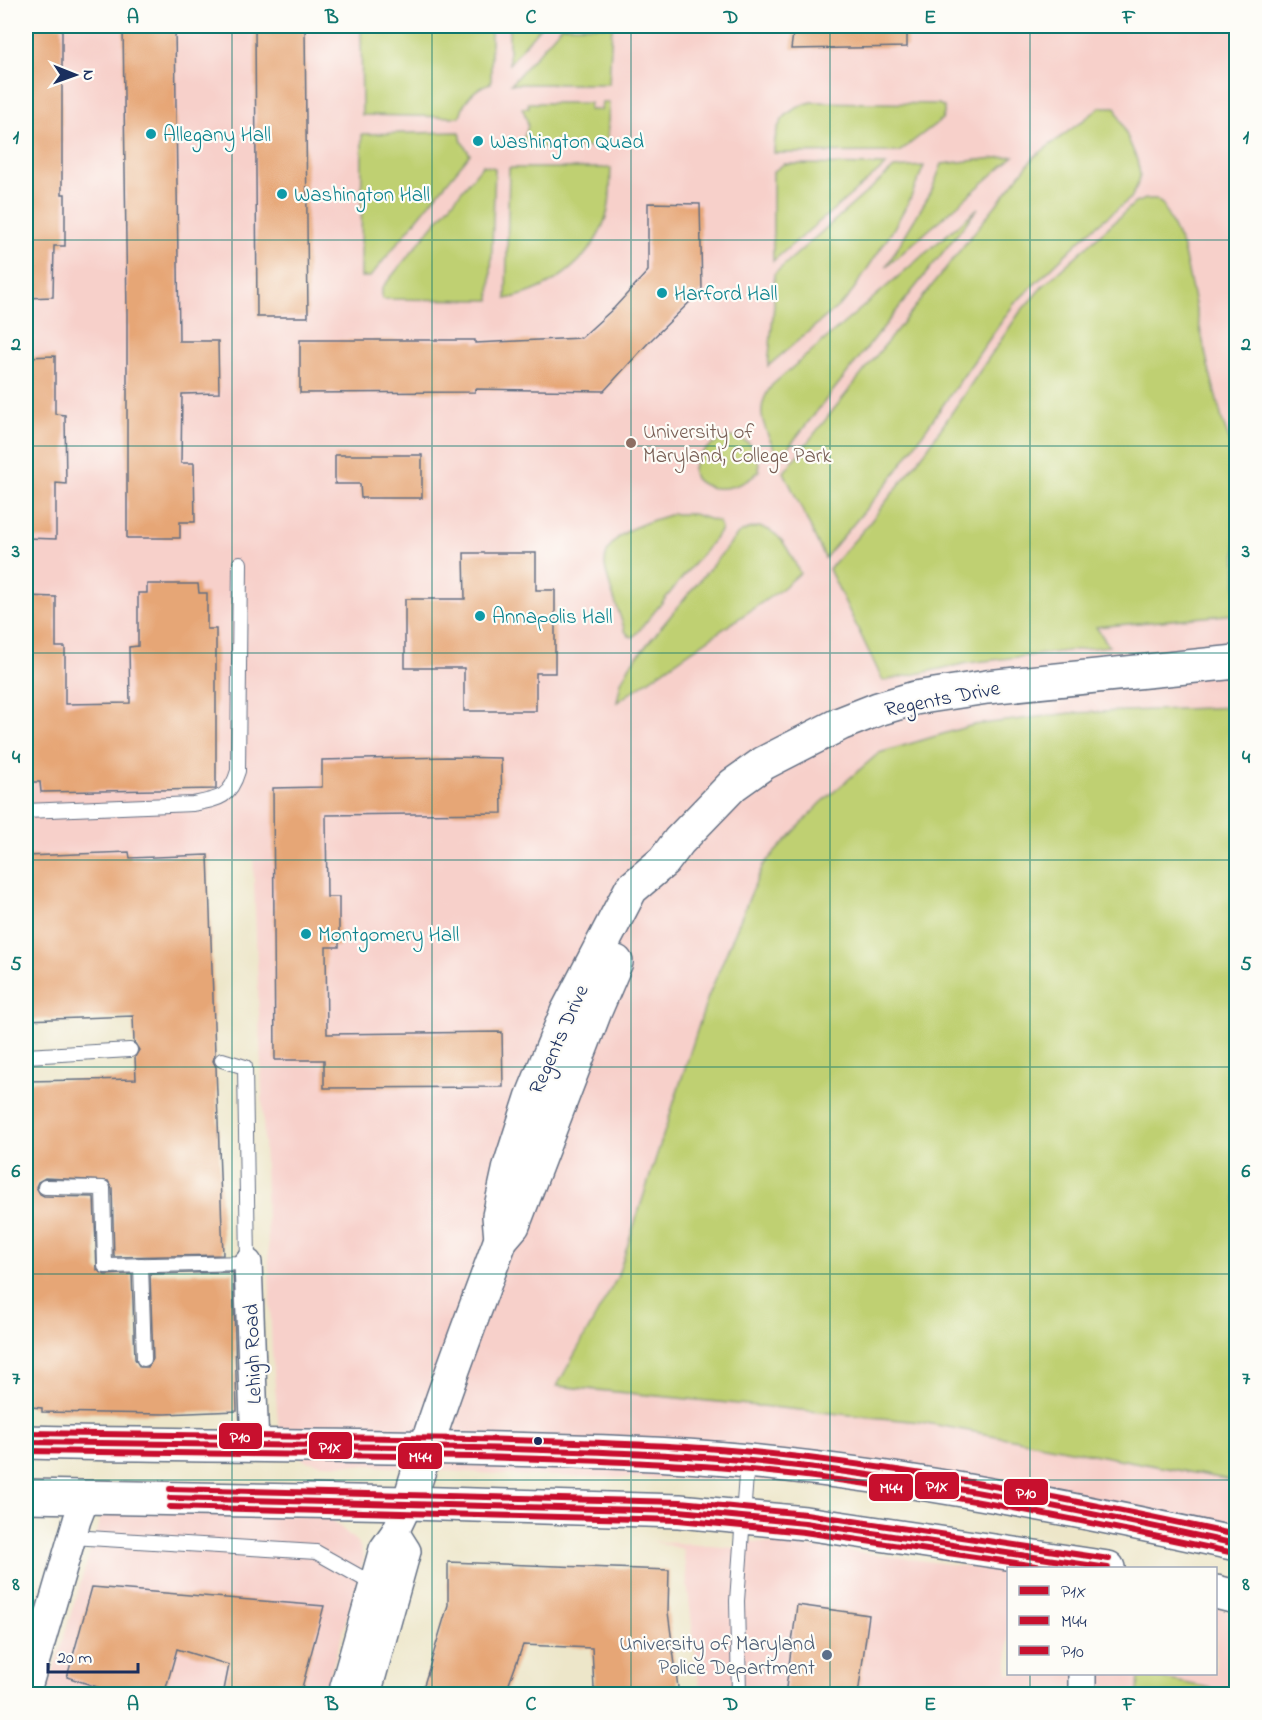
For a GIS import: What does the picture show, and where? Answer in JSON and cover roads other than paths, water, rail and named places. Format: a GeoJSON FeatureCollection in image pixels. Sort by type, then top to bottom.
{"type":"FeatureCollection","features":[{"type":"Feature","properties":{"kind":"main road","name":"Regents Drive"},"geometry":{"type":"LineString","coordinates":[[409,1503],[425,1447],[501,1239],[513,1225],[599,1000],[663,861],[732,785],[765,763],[840,724],[915,698],[1030,682],[1236,662]]}},
{"type":"Feature","properties":{"kind":"main road"},"geometry":{"type":"LineString","coordinates":[[26,1443],[425,1447],[625,1452],[747,1461],[871,1475],[969,1490],[1236,1544]]}},
{"type":"Feature","properties":{"kind":"main road"},"geometry":{"type":"LineString","coordinates":[[26,1496],[679,1511],[805,1523],[1095,1567]]}},
{"type":"Feature","properties":{"kind":"main road"},"geometry":{"type":"LineString","coordinates":[[1217,1592],[1236,1597]]}},
{"type":"Feature","properties":{"kind":"street","name":"Lehigh Road"},"geometry":{"type":"LineString","coordinates":[[248,1263],[255,1446]]}},
{"type":"Feature","properties":{"kind":"street"},"geometry":{"type":"LineString","coordinates":[[26,1695],[86,1497]]}},
{"type":"Feature","properties":{"kind":"street"},"geometry":{"type":"LineString","coordinates":[[342,1695],[383,1548],[395,1532],[409,1503]]}},
{"type":"Feature","properties":{"kind":"street"},"geometry":{"type":"LineString","coordinates":[[367,1695],[407,1551],[395,1532]]}},
{"type":"Feature","properties":{"kind":"street"},"geometry":{"type":"LineString","coordinates":[[1082,1675],[1082,1695]]}},
{"type":"Feature","properties":{"kind":"lane"},"geometry":{"type":"LineString","coordinates":[[26,811],[193,804],[218,800],[229,792],[238,771],[240,563]]}},
{"type":"Feature","properties":{"kind":"lane"},"geometry":{"type":"LineString","coordinates":[[26,1056],[130,1050]]}},
{"type":"Feature","properties":{"kind":"lane"},"geometry":{"type":"LineString","coordinates":[[45,1187],[104,1188],[105,1266],[248,1263],[245,1067],[222,1060]]}},
{"type":"Feature","properties":{"kind":"lane"},"geometry":{"type":"LineString","coordinates":[[141,1265],[144,1359]]}},
{"type":"Feature","properties":{"kind":"lane"},"geometry":{"type":"LineString","coordinates":[[739,1695],[737,1601],[747,1461]]}},
{"type":"Feature","properties":{"kind":"lane"},"geometry":{"type":"LineString","coordinates":[[72,1537],[316,1552],[373,1584]]}},
{"type":"Feature","properties":{"kind":"place","name":"Allegany Hall"},"geometry":{"type":"Point","coordinates":[151,134]}},
{"type":"Feature","properties":{"kind":"place","name":"Washington Quad"},"geometry":{"type":"Point","coordinates":[478,141]}},
{"type":"Feature","properties":{"kind":"place","name":"Washington Hall"},"geometry":{"type":"Point","coordinates":[282,194]}},
{"type":"Feature","properties":{"kind":"place","name":"Harford Hall"},"geometry":{"type":"Point","coordinates":[662,293]}},
{"type":"Feature","properties":{"kind":"place","name":"University of Maryland, College Park"},"geometry":{"type":"Point","coordinates":[631,443]}},
{"type":"Feature","properties":{"kind":"place","name":"Annapolis Hall"},"geometry":{"type":"Point","coordinates":[480,616]}},
{"type":"Feature","properties":{"kind":"place","name":"Montgomery Hall"},"geometry":{"type":"Point","coordinates":[306,934]}},
{"type":"Feature","properties":{"kind":"place","name":"University of Maryland Police Department"},"geometry":{"type":"Point","coordinates":[827,1655]}}]}
